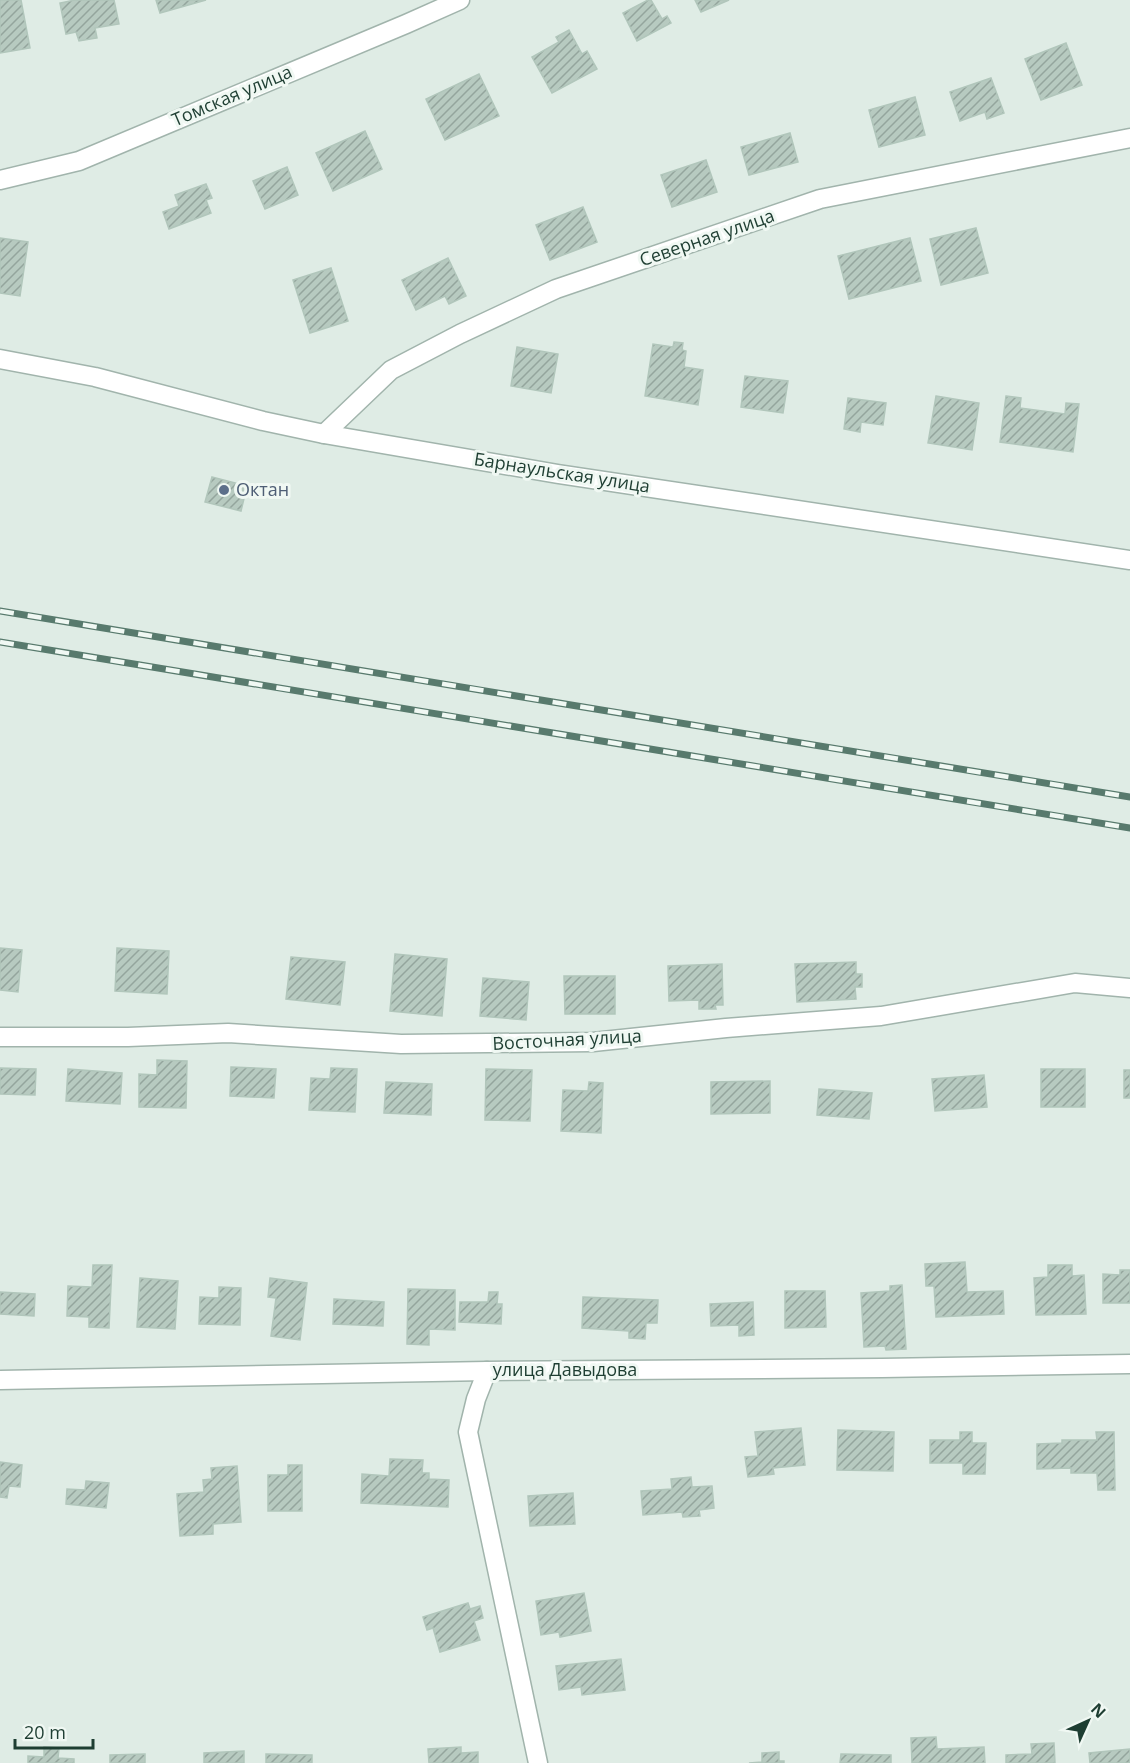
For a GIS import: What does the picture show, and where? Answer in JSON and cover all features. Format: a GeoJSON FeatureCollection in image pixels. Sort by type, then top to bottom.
{"type":"FeatureCollection","features":[{"type":"Feature","properties":{"kind":"street","name":"Томская улица"},"geometry":{"type":"LineString","coordinates":[[0,180],[79,161],[460,0]]}},
{"type":"Feature","properties":{"kind":"street","name":"Северная улица"},"geometry":{"type":"LineString","coordinates":[[324,434],[391,370],[460,334],[556,289],[820,199],[1130,138]]}},
{"type":"Feature","properties":{"kind":"street","name":"Барнаульская улица"},"geometry":{"type":"LineString","coordinates":[[0,359],[95,377],[263,421],[324,434],[558,474],[1130,560]]}},
{"type":"Feature","properties":{"kind":"street","name":"Восточная улица"},"geometry":{"type":"LineString","coordinates":[[0,1037],[128,1037],[228,1033],[401,1044],[593,1042],[726,1028],[881,1016],[1075,983],[1130,988]]}},
{"type":"Feature","properties":{"kind":"street","name":"улица Давыдова"},"geometry":{"type":"LineString","coordinates":[[0,1380],[486,1371],[1130,1364]]}},
{"type":"Feature","properties":{"kind":"street"},"geometry":{"type":"LineString","coordinates":[[486,1371],[468,1432],[538,1763]]}},
{"type":"Feature","properties":{"kind":"building"},"geometry":{"type":"Polygon","coordinates":[[[0,0],[21,0],[30,48],[0,53],[0,0]]]}},
{"type":"Feature","properties":{"kind":"building"},"geometry":{"type":"Polygon","coordinates":[[[75,0],[114,0],[119,24],[95,28],[97,38],[79,41],[76,32],[66,34],[60,3],[75,0]]]}},
{"type":"Feature","properties":{"kind":"building"},"geometry":{"type":"Polygon","coordinates":[[[156,0],[206,0],[160,13],[156,0]]]}},
{"type":"Feature","properties":{"kind":"building"},"geometry":{"type":"Polygon","coordinates":[[[651,0],[662,19],[667,16],[671,23],[637,41],[623,13],[651,0]]]}},
{"type":"Feature","properties":{"kind":"building"},"geometry":{"type":"Polygon","coordinates":[[[695,0],[729,0],[701,12],[695,0]]]}},
{"type":"Feature","properties":{"kind":"building"},"geometry":{"type":"Polygon","coordinates":[[[569,30],[582,54],[587,51],[597,69],[552,93],[532,57],[559,42],[556,37],[569,30]]]}},
{"type":"Feature","properties":{"kind":"building"},"geometry":{"type":"Polygon","coordinates":[[[1066,43],[1082,85],[1041,100],[1025,59],[1066,43]]]}},
{"type":"Feature","properties":{"kind":"building"},"geometry":{"type":"Polygon","coordinates":[[[479,74],[499,116],[445,140],[426,99],[479,74]]]}},
{"type":"Feature","properties":{"kind":"building"},"geometry":{"type":"Polygon","coordinates":[[[991,78],[1004,113],[987,119],[985,112],[960,121],[950,92],[991,78]]]}},
{"type":"Feature","properties":{"kind":"building"},"geometry":{"type":"Polygon","coordinates":[[[915,97],[925,135],[879,147],[869,110],[915,97]]]}},
{"type":"Feature","properties":{"kind":"building"},"geometry":{"type":"Polygon","coordinates":[[[365,131],[382,169],[333,191],[316,153],[365,131]]]}},
{"type":"Feature","properties":{"kind":"building"},"geometry":{"type":"Polygon","coordinates":[[[790,133],[798,162],[749,175],[741,147],[790,133]]]}},
{"type":"Feature","properties":{"kind":"building"},"geometry":{"type":"Polygon","coordinates":[[[706,160],[717,192],[672,207],[661,175],[706,160]]]}},
{"type":"Feature","properties":{"kind":"building"},"geometry":{"type":"Polygon","coordinates":[[[287,167],[298,195],[265,209],[253,181],[287,167]]]}},
{"type":"Feature","properties":{"kind":"building"},"geometry":{"type":"Polygon","coordinates":[[[206,184],[212,198],[206,200],[211,213],[169,229],[163,212],[179,206],[175,195],[206,184]]]}},
{"type":"Feature","properties":{"kind":"building"},"geometry":{"type":"Polygon","coordinates":[[[583,207],[597,242],[550,260],[536,225],[583,207]]]}},
{"type":"Feature","properties":{"kind":"building"},"geometry":{"type":"Polygon","coordinates":[[[976,228],[988,273],[941,285],[930,239],[976,228]]]}},
{"type":"Feature","properties":{"kind":"building"},"geometry":{"type":"Polygon","coordinates":[[[0,238],[28,242],[20,296],[0,293],[0,238]]]}},
{"type":"Feature","properties":{"kind":"building"},"geometry":{"type":"Polygon","coordinates":[[[910,238],[921,281],[849,299],[838,256],[910,238]]]}},
{"type":"Feature","properties":{"kind":"building"},"geometry":{"type":"Polygon","coordinates":[[[448,258],[466,296],[449,304],[445,296],[416,310],[402,280],[448,258]]]}},
{"type":"Feature","properties":{"kind":"building"},"geometry":{"type":"Polygon","coordinates":[[[331,268],[348,321],[310,333],[293,280],[331,268]]]}},
{"type":"Feature","properties":{"kind":"building"},"geometry":{"type":"Polygon","coordinates":[[[674,342],[683,343],[682,350],[686,351],[684,367],[703,370],[698,405],[645,396],[653,344],[673,347],[674,342]]]}},
{"type":"Feature","properties":{"kind":"building"},"geometry":{"type":"Polygon","coordinates":[[[517,347],[558,354],[551,393],[511,386],[517,347]]]}},
{"type":"Feature","properties":{"kind":"building"},"geometry":{"type":"Polygon","coordinates":[[[745,376],[788,381],[783,413],[741,407],[745,376]]]}},
{"type":"Feature","properties":{"kind":"building"},"geometry":{"type":"Polygon","coordinates":[[[936,396],[979,403],[972,450],[928,443],[936,396]]]}},
{"type":"Feature","properties":{"kind":"building"},"geometry":{"type":"Polygon","coordinates":[[[1006,396],[1021,398],[1020,408],[1065,414],[1066,403],[1079,404],[1073,452],[1000,442],[1006,396]]]}},
{"type":"Feature","properties":{"kind":"building"},"geometry":{"type":"Polygon","coordinates":[[[848,398],[886,403],[883,425],[861,422],[860,432],[844,429],[848,398]]]}},
{"type":"Feature","properties":{"kind":"building"},"geometry":{"type":"Polygon","coordinates":[[[212,477],[247,486],[241,511],[205,502],[212,477]]]}},
{"type":"Feature","properties":{"kind":"building"},"geometry":{"type":"Polygon","coordinates":[[[0,948],[22,950],[18,992],[0,990],[0,948]]]}},
{"type":"Feature","properties":{"kind":"building"},"geometry":{"type":"Polygon","coordinates":[[[117,948],[169,951],[167,994],[115,991],[117,948]]]}},
{"type":"Feature","properties":{"kind":"building"},"geometry":{"type":"Polygon","coordinates":[[[395,954],[447,959],[442,1016],[390,1011],[395,954]]]}},
{"type":"Feature","properties":{"kind":"building"},"geometry":{"type":"Polygon","coordinates":[[[291,957],[345,962],[340,1005],[286,999],[291,957]]]}},
{"type":"Feature","properties":{"kind":"building"},"geometry":{"type":"Polygon","coordinates":[[[856,962],[856,974],[862,974],[862,987],[855,987],[856,999],[797,1002],[795,964],[856,962]]]}},
{"type":"Feature","properties":{"kind":"building"},"geometry":{"type":"Polygon","coordinates":[[[722,964],[723,1005],[715,1005],[716,1009],[699,1009],[699,1000],[669,1001],[668,966],[722,964]]]}},
{"type":"Feature","properties":{"kind":"building"},"geometry":{"type":"Polygon","coordinates":[[[564,976],[615,976],[615,1014],[565,1014],[564,976]]]}},
{"type":"Feature","properties":{"kind":"building"},"geometry":{"type":"Polygon","coordinates":[[[483,978],[529,982],[526,1020],[480,1016],[483,978]]]}},
{"type":"Feature","properties":{"kind":"building"},"geometry":{"type":"Polygon","coordinates":[[[157,1060],[187,1061],[186,1108],[139,1107],[139,1074],[157,1075],[157,1060]]]}},
{"type":"Feature","properties":{"kind":"building"},"geometry":{"type":"Polygon","coordinates":[[[231,1067],[276,1069],[274,1098],[230,1096],[231,1067]]]}},
{"type":"Feature","properties":{"kind":"building"},"geometry":{"type":"Polygon","coordinates":[[[0,1068],[36,1069],[35,1095],[0,1094],[0,1068]]]}},
{"type":"Feature","properties":{"kind":"building"},"geometry":{"type":"Polygon","coordinates":[[[331,1068],[357,1069],[355,1112],[309,1110],[311,1078],[330,1079],[331,1068]]]}},
{"type":"Feature","properties":{"kind":"building"},"geometry":{"type":"Polygon","coordinates":[[[68,1069],[122,1073],[120,1104],[66,1101],[68,1069]]]}},
{"type":"Feature","properties":{"kind":"building"},"geometry":{"type":"Polygon","coordinates":[[[486,1069],[532,1070],[530,1121],[485,1120],[486,1069]]]}},
{"type":"Feature","properties":{"kind":"building"},"geometry":{"type":"Polygon","coordinates":[[[1041,1069],[1085,1069],[1085,1107],[1041,1107],[1041,1069]]]}},
{"type":"Feature","properties":{"kind":"building"},"geometry":{"type":"Polygon","coordinates":[[[1124,1070],[1130,1070],[1130,1098],[1124,1098],[1124,1070]]]}},
{"type":"Feature","properties":{"kind":"building"},"geometry":{"type":"Polygon","coordinates":[[[984,1075],[987,1107],[935,1111],[932,1079],[984,1075]]]}},
{"type":"Feature","properties":{"kind":"building"},"geometry":{"type":"Polygon","coordinates":[[[770,1081],[770,1113],[711,1114],[711,1082],[770,1081]]]}},
{"type":"Feature","properties":{"kind":"building"},"geometry":{"type":"Polygon","coordinates":[[[386,1082],[432,1084],[431,1115],[384,1113],[386,1082]]]}},
{"type":"Feature","properties":{"kind":"building"},"geometry":{"type":"Polygon","coordinates":[[[589,1082],[603,1083],[601,1133],[561,1131],[563,1090],[588,1091],[589,1082]]]}},
{"type":"Feature","properties":{"kind":"building"},"geometry":{"type":"Polygon","coordinates":[[[819,1089],[872,1093],[869,1119],[817,1115],[819,1089]]]}},
{"type":"Feature","properties":{"kind":"building"},"geometry":{"type":"Polygon","coordinates":[[[965,1262],[967,1292],[1003,1291],[1004,1314],[936,1317],[934,1286],[926,1286],[925,1264],[965,1262]]]}},
{"type":"Feature","properties":{"kind":"building"},"geometry":{"type":"Polygon","coordinates":[[[93,1265],[112,1265],[109,1328],[89,1327],[89,1317],[67,1316],[68,1286],[92,1287],[93,1265]]]}},
{"type":"Feature","properties":{"kind":"building"},"geometry":{"type":"Polygon","coordinates":[[[1048,1265],[1072,1265],[1072,1276],[1084,1275],[1086,1314],[1036,1315],[1034,1278],[1048,1277],[1048,1265]]]}},
{"type":"Feature","properties":{"kind":"building"},"geometry":{"type":"Polygon","coordinates":[[[1120,1270],[1130,1270],[1130,1303],[1103,1303],[1103,1274],[1120,1275],[1120,1270]]]}},
{"type":"Feature","properties":{"kind":"building"},"geometry":{"type":"Polygon","coordinates":[[[140,1278],[178,1281],[175,1329],[137,1327],[140,1278]]]}},
{"type":"Feature","properties":{"kind":"building"},"geometry":{"type":"Polygon","coordinates":[[[270,1278],[307,1283],[300,1340],[271,1336],[276,1298],[268,1297],[270,1278]]]}},
{"type":"Feature","properties":{"kind":"building"},"geometry":{"type":"Polygon","coordinates":[[[902,1285],[906,1349],[886,1350],[885,1346],[864,1347],[861,1293],[890,1291],[890,1286],[902,1285]]]}},
{"type":"Feature","properties":{"kind":"building"},"geometry":{"type":"Polygon","coordinates":[[[219,1287],[241,1288],[240,1325],[199,1324],[200,1297],[219,1298],[219,1287]]]}},
{"type":"Feature","properties":{"kind":"building"},"geometry":{"type":"Polygon","coordinates":[[[408,1289],[455,1290],[455,1330],[429,1329],[429,1345],[407,1344],[408,1289]]]}},
{"type":"Feature","properties":{"kind":"building"},"geometry":{"type":"Polygon","coordinates":[[[785,1291],[825,1291],[826,1327],[785,1328],[785,1291]]]}},
{"type":"Feature","properties":{"kind":"building"},"geometry":{"type":"Polygon","coordinates":[[[0,1292],[35,1294],[34,1316],[0,1314],[0,1292]]]}},
{"type":"Feature","properties":{"kind":"building"},"geometry":{"type":"Polygon","coordinates":[[[489,1292],[498,1292],[497,1304],[502,1304],[501,1324],[459,1322],[460,1302],[488,1302],[489,1292]]]}},
{"type":"Feature","properties":{"kind":"building"},"geometry":{"type":"Polygon","coordinates":[[[583,1297],[658,1300],[657,1323],[646,1323],[645,1339],[629,1338],[629,1331],[582,1328],[583,1297]]]}},
{"type":"Feature","properties":{"kind":"building"},"geometry":{"type":"Polygon","coordinates":[[[334,1299],[384,1302],[383,1326],[333,1324],[334,1299]]]}},
{"type":"Feature","properties":{"kind":"building"},"geometry":{"type":"Polygon","coordinates":[[[753,1302],[754,1335],[739,1336],[739,1325],[711,1326],[710,1304],[753,1302]]]}},
{"type":"Feature","properties":{"kind":"building"},"geometry":{"type":"Polygon","coordinates":[[[801,1428],[805,1465],[773,1468],[774,1474],[748,1477],[745,1457],[758,1456],[755,1432],[801,1428]]]}},
{"type":"Feature","properties":{"kind":"building"},"geometry":{"type":"Polygon","coordinates":[[[838,1430],[894,1432],[893,1471],[837,1470],[838,1430]]]}},
{"type":"Feature","properties":{"kind":"building"},"geometry":{"type":"Polygon","coordinates":[[[960,1432],[972,1432],[972,1443],[986,1443],[985,1474],[963,1474],[963,1463],[930,1463],[930,1440],[960,1440],[960,1432]]]}},
{"type":"Feature","properties":{"kind":"building"},"geometry":{"type":"Polygon","coordinates":[[[1096,1432],[1114,1432],[1115,1490],[1098,1490],[1097,1473],[1071,1473],[1071,1468],[1037,1469],[1037,1444],[1062,1443],[1062,1440],[1097,1440],[1096,1432]]]}},
{"type":"Feature","properties":{"kind":"building"},"geometry":{"type":"Polygon","coordinates":[[[390,1459],[423,1460],[422,1473],[429,1473],[429,1479],[449,1480],[448,1507],[361,1503],[362,1474],[389,1476],[390,1459]]]}},
{"type":"Feature","properties":{"kind":"building"},"geometry":{"type":"Polygon","coordinates":[[[0,1462],[22,1465],[20,1487],[9,1486],[7,1498],[0,1497],[0,1462]]]}},
{"type":"Feature","properties":{"kind":"building"},"geometry":{"type":"Polygon","coordinates":[[[288,1465],[302,1465],[302,1511],[268,1511],[268,1475],[288,1475],[288,1465]]]}},
{"type":"Feature","properties":{"kind":"building"},"geometry":{"type":"Polygon","coordinates":[[[237,1466],[241,1522],[213,1524],[213,1534],[180,1536],[177,1494],[204,1492],[203,1480],[212,1479],[211,1468],[237,1466]]]}},
{"type":"Feature","properties":{"kind":"building"},"geometry":{"type":"Polygon","coordinates":[[[691,1477],[692,1487],[712,1486],[714,1508],[699,1510],[700,1516],[683,1517],[682,1512],[643,1515],[641,1491],[672,1489],[671,1479],[691,1477]]]}},
{"type":"Feature","properties":{"kind":"building"},"geometry":{"type":"Polygon","coordinates":[[[86,1481],[109,1483],[106,1508],[66,1504],[67,1489],[85,1490],[86,1481]]]}},
{"type":"Feature","properties":{"kind":"building"},"geometry":{"type":"Polygon","coordinates":[[[573,1493],[575,1524],[530,1526],[528,1496],[573,1493]]]}},
{"type":"Feature","properties":{"kind":"building"},"geometry":{"type":"Polygon","coordinates":[[[584,1593],[591,1631],[560,1637],[559,1632],[541,1635],[536,1601],[584,1593]]]}},
{"type":"Feature","properties":{"kind":"building"},"geometry":{"type":"Polygon","coordinates":[[[468,1603],[470,1609],[480,1606],[483,1618],[474,1621],[480,1640],[440,1652],[433,1628],[427,1630],[423,1617],[468,1603]]]}},
{"type":"Feature","properties":{"kind":"building"},"geometry":{"type":"Polygon","coordinates":[[[621,1659],[625,1690],[582,1695],[581,1687],[559,1690],[556,1666],[621,1659]]]}},
{"type":"Feature","properties":{"kind":"building"},"geometry":{"type":"Polygon","coordinates":[[[936,1737],[937,1749],[984,1747],[985,1763],[912,1763],[911,1738],[936,1737]]]}},
{"type":"Feature","properties":{"kind":"building"},"geometry":{"type":"Polygon","coordinates":[[[1054,1743],[1055,1763],[1006,1763],[1006,1755],[1032,1754],[1031,1744],[1054,1743]]]}},
{"type":"Feature","properties":{"kind":"building"},"geometry":{"type":"Polygon","coordinates":[[[44,1747],[59,1748],[58,1758],[74,1759],[74,1763],[28,1763],[28,1756],[44,1757],[44,1747]]]}},
{"type":"Feature","properties":{"kind":"building"},"geometry":{"type":"Polygon","coordinates":[[[461,1747],[461,1753],[478,1752],[478,1763],[429,1763],[428,1749],[461,1747]]]}},
{"type":"Feature","properties":{"kind":"building"},"geometry":{"type":"Polygon","coordinates":[[[1130,1749],[1130,1763],[1090,1763],[1089,1753],[1130,1749]]]}},
{"type":"Feature","properties":{"kind":"building"},"geometry":{"type":"Polygon","coordinates":[[[244,1751],[244,1763],[204,1763],[204,1753],[244,1751]]]}},
{"type":"Feature","properties":{"kind":"building"},"geometry":{"type":"Polygon","coordinates":[[[779,1752],[779,1761],[784,1761],[784,1763],[749,1763],[762,1762],[762,1753],[779,1752]]]}},
{"type":"Feature","properties":{"kind":"building"},"geometry":{"type":"Polygon","coordinates":[[[145,1754],[145,1763],[110,1763],[110,1755],[145,1754]]]}},
{"type":"Feature","properties":{"kind":"building"},"geometry":{"type":"Polygon","coordinates":[[[266,1754],[312,1755],[312,1763],[266,1763],[266,1754]]]}},
{"type":"Feature","properties":{"kind":"building"},"geometry":{"type":"Polygon","coordinates":[[[841,1754],[891,1755],[891,1763],[840,1763],[841,1754]]]}},
{"type":"Feature","properties":{"kind":"railway"},"geometry":{"type":"LineString","coordinates":[[0,611],[1130,797]]}},
{"type":"Feature","properties":{"kind":"railway"},"geometry":{"type":"LineString","coordinates":[[0,642],[1130,828]]}},
{"type":"Feature","properties":{"kind":"place","name":"Октан"},"geometry":{"type":"Point","coordinates":[224,490]}}]}
